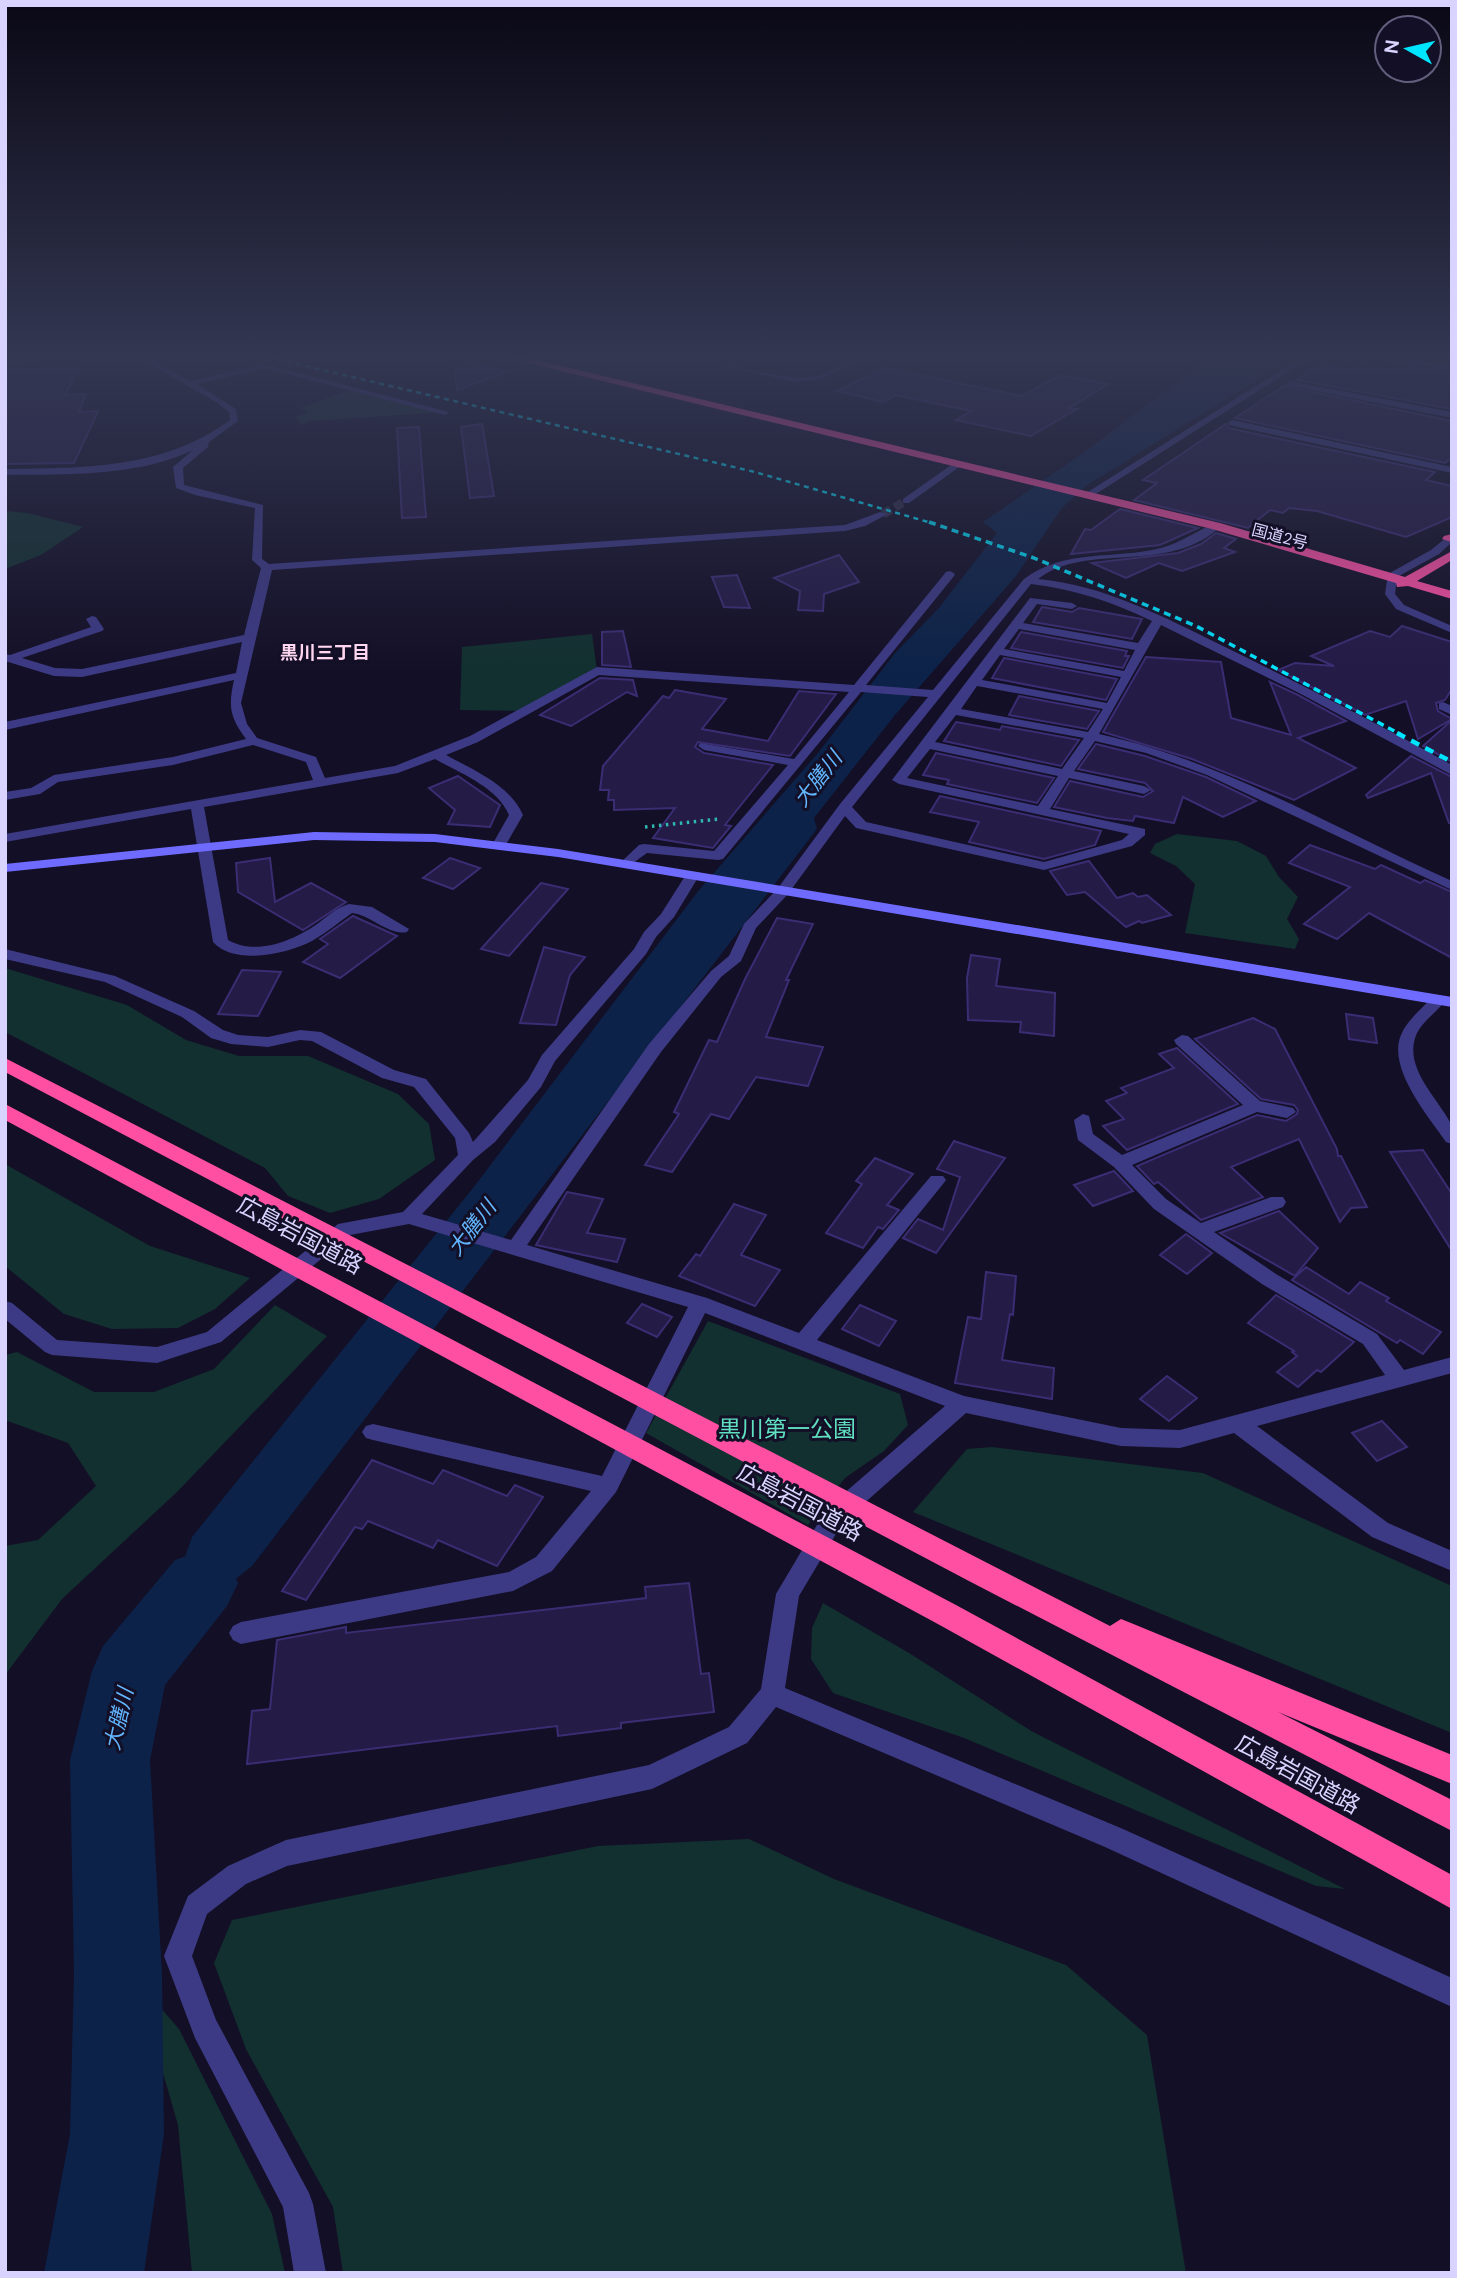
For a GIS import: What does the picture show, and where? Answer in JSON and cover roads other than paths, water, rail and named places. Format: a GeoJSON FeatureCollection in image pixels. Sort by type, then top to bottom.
{"type":"FeatureCollection","features":[{"type":"Feature","properties":{"kind":"highway","name":"国道2号"},"geometry":{"type":"LineString","coordinates":[[925,461],[1081,496],[1210,530],[1302,558],[1392,581],[1452,606]]}},
{"type":"Feature","properties":{"kind":"highway"},"geometry":{"type":"LineString","coordinates":[[1410,582],[1452,555]]}},
{"type":"Feature","properties":{"kind":"highway"},"geometry":{"type":"LineString","coordinates":[[1392,581],[1410,582],[1452,595]]}},
{"type":"Feature","properties":{"kind":"highway","name":"広島岩国道路"},"geometry":{"type":"LineString","coordinates":[[5,1063],[977,1572],[1452,1816]]}},
{"type":"Feature","properties":{"kind":"highway","name":"広島岩国道路"},"geometry":{"type":"LineString","coordinates":[[5,1111],[946,1614],[1452,1893]]}},
{"type":"Feature","properties":{"kind":"highway"},"geometry":{"type":"LineString","coordinates":[[977,1572],[1452,1770]]}},
{"type":"Feature","properties":{"kind":"street"},"geometry":{"type":"LineString","coordinates":[[5,472],[116,469],[147,461]]}},
{"type":"Feature","properties":{"kind":"street"},"geometry":{"type":"LineString","coordinates":[[185,461],[178,467],[179,486],[192,493],[246,499],[260,507],[257,561],[267,568],[845,528],[883,514]]}},
{"type":"Feature","properties":{"kind":"street"},"geometry":{"type":"LineString","coordinates":[[1081,496],[1138,461]]}},
{"type":"Feature","properties":{"kind":"street"},"geometry":{"type":"LineString","coordinates":[[1411,461],[1452,470]]}},
{"type":"Feature","properties":{"kind":"street"},"geometry":{"type":"LineString","coordinates":[[906,501],[952,467]]}},
{"type":"Feature","properties":{"kind":"street"},"geometry":{"type":"LineString","coordinates":[[508,1248],[655,1048],[716,974],[736,958],[749,927],[914,724],[932,693],[1028,581],[1036,573],[1063,564],[1159,552],[1193,541],[1210,530]]}},
{"type":"Feature","properties":{"kind":"street"},"geometry":{"type":"LineString","coordinates":[[1451,538],[1392,581],[1390,594],[1401,607],[1452,631]]}},
{"type":"Feature","properties":{"kind":"street"},"geometry":{"type":"LineString","coordinates":[[267,568],[235,703],[241,724],[253,741],[311,760],[320,782]]}},
{"type":"Feature","properties":{"kind":"street"},"geometry":{"type":"LineString","coordinates":[[626,864],[644,848],[718,856],[860,687],[950,574]]}},
{"type":"Feature","properties":{"kind":"street"},"geometry":{"type":"LineString","coordinates":[[1028,581],[1077,587],[1113,599],[1266,671],[1452,771]]}},
{"type":"Feature","properties":{"kind":"street"},"geometry":{"type":"LineString","coordinates":[[845,807],[861,825],[1044,866],[1127,843],[1140,832],[899,780],[1034,600],[1072,606]]}},
{"type":"Feature","properties":{"kind":"street"},"geometry":{"type":"LineString","coordinates":[[8,658],[98,629],[92,619]]}},
{"type":"Feature","properties":{"kind":"street"},"geometry":{"type":"LineString","coordinates":[[1043,809],[1110,707],[1140,647],[1158,620]]}},
{"type":"Feature","properties":{"kind":"street"},"geometry":{"type":"LineString","coordinates":[[1015,625],[1140,647]]}},
{"type":"Feature","properties":{"kind":"street"},"geometry":{"type":"LineString","coordinates":[[8,658],[54,672],[82,673],[249,637]]}},
{"type":"Feature","properties":{"kind":"street"},"geometry":{"type":"LineString","coordinates":[[996,650],[1127,675]]}},
{"type":"Feature","properties":{"kind":"street"},"geometry":{"type":"LineString","coordinates":[[5,838],[398,769],[474,739],[597,671],[932,693]]}},
{"type":"Feature","properties":{"kind":"street"},"geometry":{"type":"LineString","coordinates":[[5,726],[241,675]]}},
{"type":"Feature","properties":{"kind":"street"},"geometry":{"type":"LineString","coordinates":[[973,682],[1110,707]]}},
{"type":"Feature","properties":{"kind":"street"},"geometry":{"type":"LineString","coordinates":[[953,711],[1152,752],[1210,772],[1452,886]]}},
{"type":"Feature","properties":{"kind":"street"},"geometry":{"type":"LineString","coordinates":[[914,724],[927,741],[1063,775],[1144,790]]}},
{"type":"Feature","properties":{"kind":"street"},"geometry":{"type":"LineString","coordinates":[[5,796],[35,790],[54,779],[173,761],[253,741]]}},
{"type":"Feature","properties":{"kind":"street"},"geometry":{"type":"LineString","coordinates":[[704,746],[797,763]]}},
{"type":"Feature","properties":{"kind":"street"},"geometry":{"type":"LineString","coordinates":[[437,755],[504,795],[515,807],[516,814],[499,845]]}},
{"type":"Feature","properties":{"kind":"street"},"geometry":{"type":"LineString","coordinates":[[197,805],[221,943],[233,950],[280,950],[298,944],[349,908],[367,910],[402,929]]}},
{"type":"Feature","properties":{"kind":"street"},"geometry":{"type":"LineString","coordinates":[[5,868],[314,836],[435,838],[626,864],[1445,1001]]}},
{"type":"Feature","properties":{"kind":"street"},"geometry":{"type":"LineString","coordinates":[[415,1219],[467,1156],[489,1138],[535,1083],[548,1059],[642,951],[649,935],[667,917],[697,876]]}},
{"type":"Feature","properties":{"kind":"street"},"geometry":{"type":"LineString","coordinates":[[5,954],[110,979],[188,1014],[217,1034],[237,1040],[268,1042],[300,1035],[316,1035],[388,1074],[420,1083],[463,1137],[467,1156]]}},
{"type":"Feature","properties":{"kind":"street"},"geometry":{"type":"LineString","coordinates":[[1445,1001],[1408,1035],[1406,1056],[1416,1085],[1452,1138]]}},
{"type":"Feature","properties":{"kind":"street"},"geometry":{"type":"LineString","coordinates":[[1182,1040],[1255,1105],[1287,1112]]}},
{"type":"Feature","properties":{"kind":"street"},"geometry":{"type":"LineString","coordinates":[[1120,1163],[1255,1105]]}},
{"type":"Feature","properties":{"kind":"street"},"geometry":{"type":"LineString","coordinates":[[1083,1121],[1084,1136],[1120,1163],[1160,1204],[1269,1279],[1370,1339],[1399,1379]]}},
{"type":"Feature","properties":{"kind":"street"},"geometry":{"type":"LineString","coordinates":[[803,1344],[937,1180]]}},
{"type":"Feature","properties":{"kind":"street"},"geometry":{"type":"LineString","coordinates":[[1201,1231],[1220,1221],[1278,1202]]}},
{"type":"Feature","properties":{"kind":"street"},"geometry":{"type":"LineString","coordinates":[[5,1308],[51,1347],[157,1354],[214,1337],[345,1228],[415,1219],[700,1303],[961,1404],[1121,1437],[1180,1438],[1452,1365]]}},
{"type":"Feature","properties":{"kind":"street"},"geometry":{"type":"LineString","coordinates":[[241,1633],[513,1581],[544,1564],[608,1486],[700,1303]]}},
{"type":"Feature","properties":{"kind":"street"},"geometry":{"type":"LineString","coordinates":[[310,2273],[298,2204],[205,2028],[178,1956],[197,1905],[237,1875],[286,1853],[652,1777],[738,1735],[772,1694],[788,1594],[835,1514],[961,1404]]}},
{"type":"Feature","properties":{"kind":"street"},"geometry":{"type":"LineString","coordinates":[[1237,1423],[1380,1530],[1452,1560]]}},
{"type":"Feature","properties":{"kind":"street"},"geometry":{"type":"LineString","coordinates":[[373,1432],[608,1486]]}},
{"type":"Feature","properties":{"kind":"street"},"geometry":{"type":"LineString","coordinates":[[772,1694],[955,1768],[1261,1902],[1452,1993]]}},
{"type":"Feature","properties":{"kind":"water"},"geometry":{"type":"Polygon","coordinates":[[[1071,461],[1126,461],[1086,486],[1061,509],[1016,576],[895,715],[814,818],[817,829],[252,1566],[155,1643],[192,1537],[473,1188],[699,890],[818,753],[895,653],[938,609],[997,533],[983,522],[1071,461]]]}},
{"type":"Feature","properties":{"kind":"waterway","name":"大膳川"},"geometry":{"type":"LineString","coordinates":[[94,2273],[117,2134],[118,1974],[110,1760],[130,1671],[201,1583]]}},
{"type":"Feature","properties":{"kind":"tunnel"},"geometry":{"type":"LineString","coordinates":[[883,514],[906,501]]}},
{"type":"Feature","properties":{"kind":"railway"},"geometry":{"type":"LineString","coordinates":[[710,461],[934,524]]}},
{"type":"Feature","properties":{"kind":"railway"},"geometry":{"type":"LineString","coordinates":[[929,522],[934,524]]}},
{"type":"Feature","properties":{"kind":"railway"},"geometry":{"type":"LineString","coordinates":[[934,524],[1034,558],[1196,626],[1400,734]]}},
{"type":"Feature","properties":{"kind":"railway"},"geometry":{"type":"LineString","coordinates":[[1397,733],[1452,762]]}},
{"type":"Feature","properties":{"kind":"district","name":"黒川三丁目"},"geometry":{"type":"Point","coordinates":[325,653]}},
{"type":"Feature","properties":{"kind":"park label","name":"黒川第一公園"},"geometry":{"type":"Point","coordinates":[787,1429]}}]}
